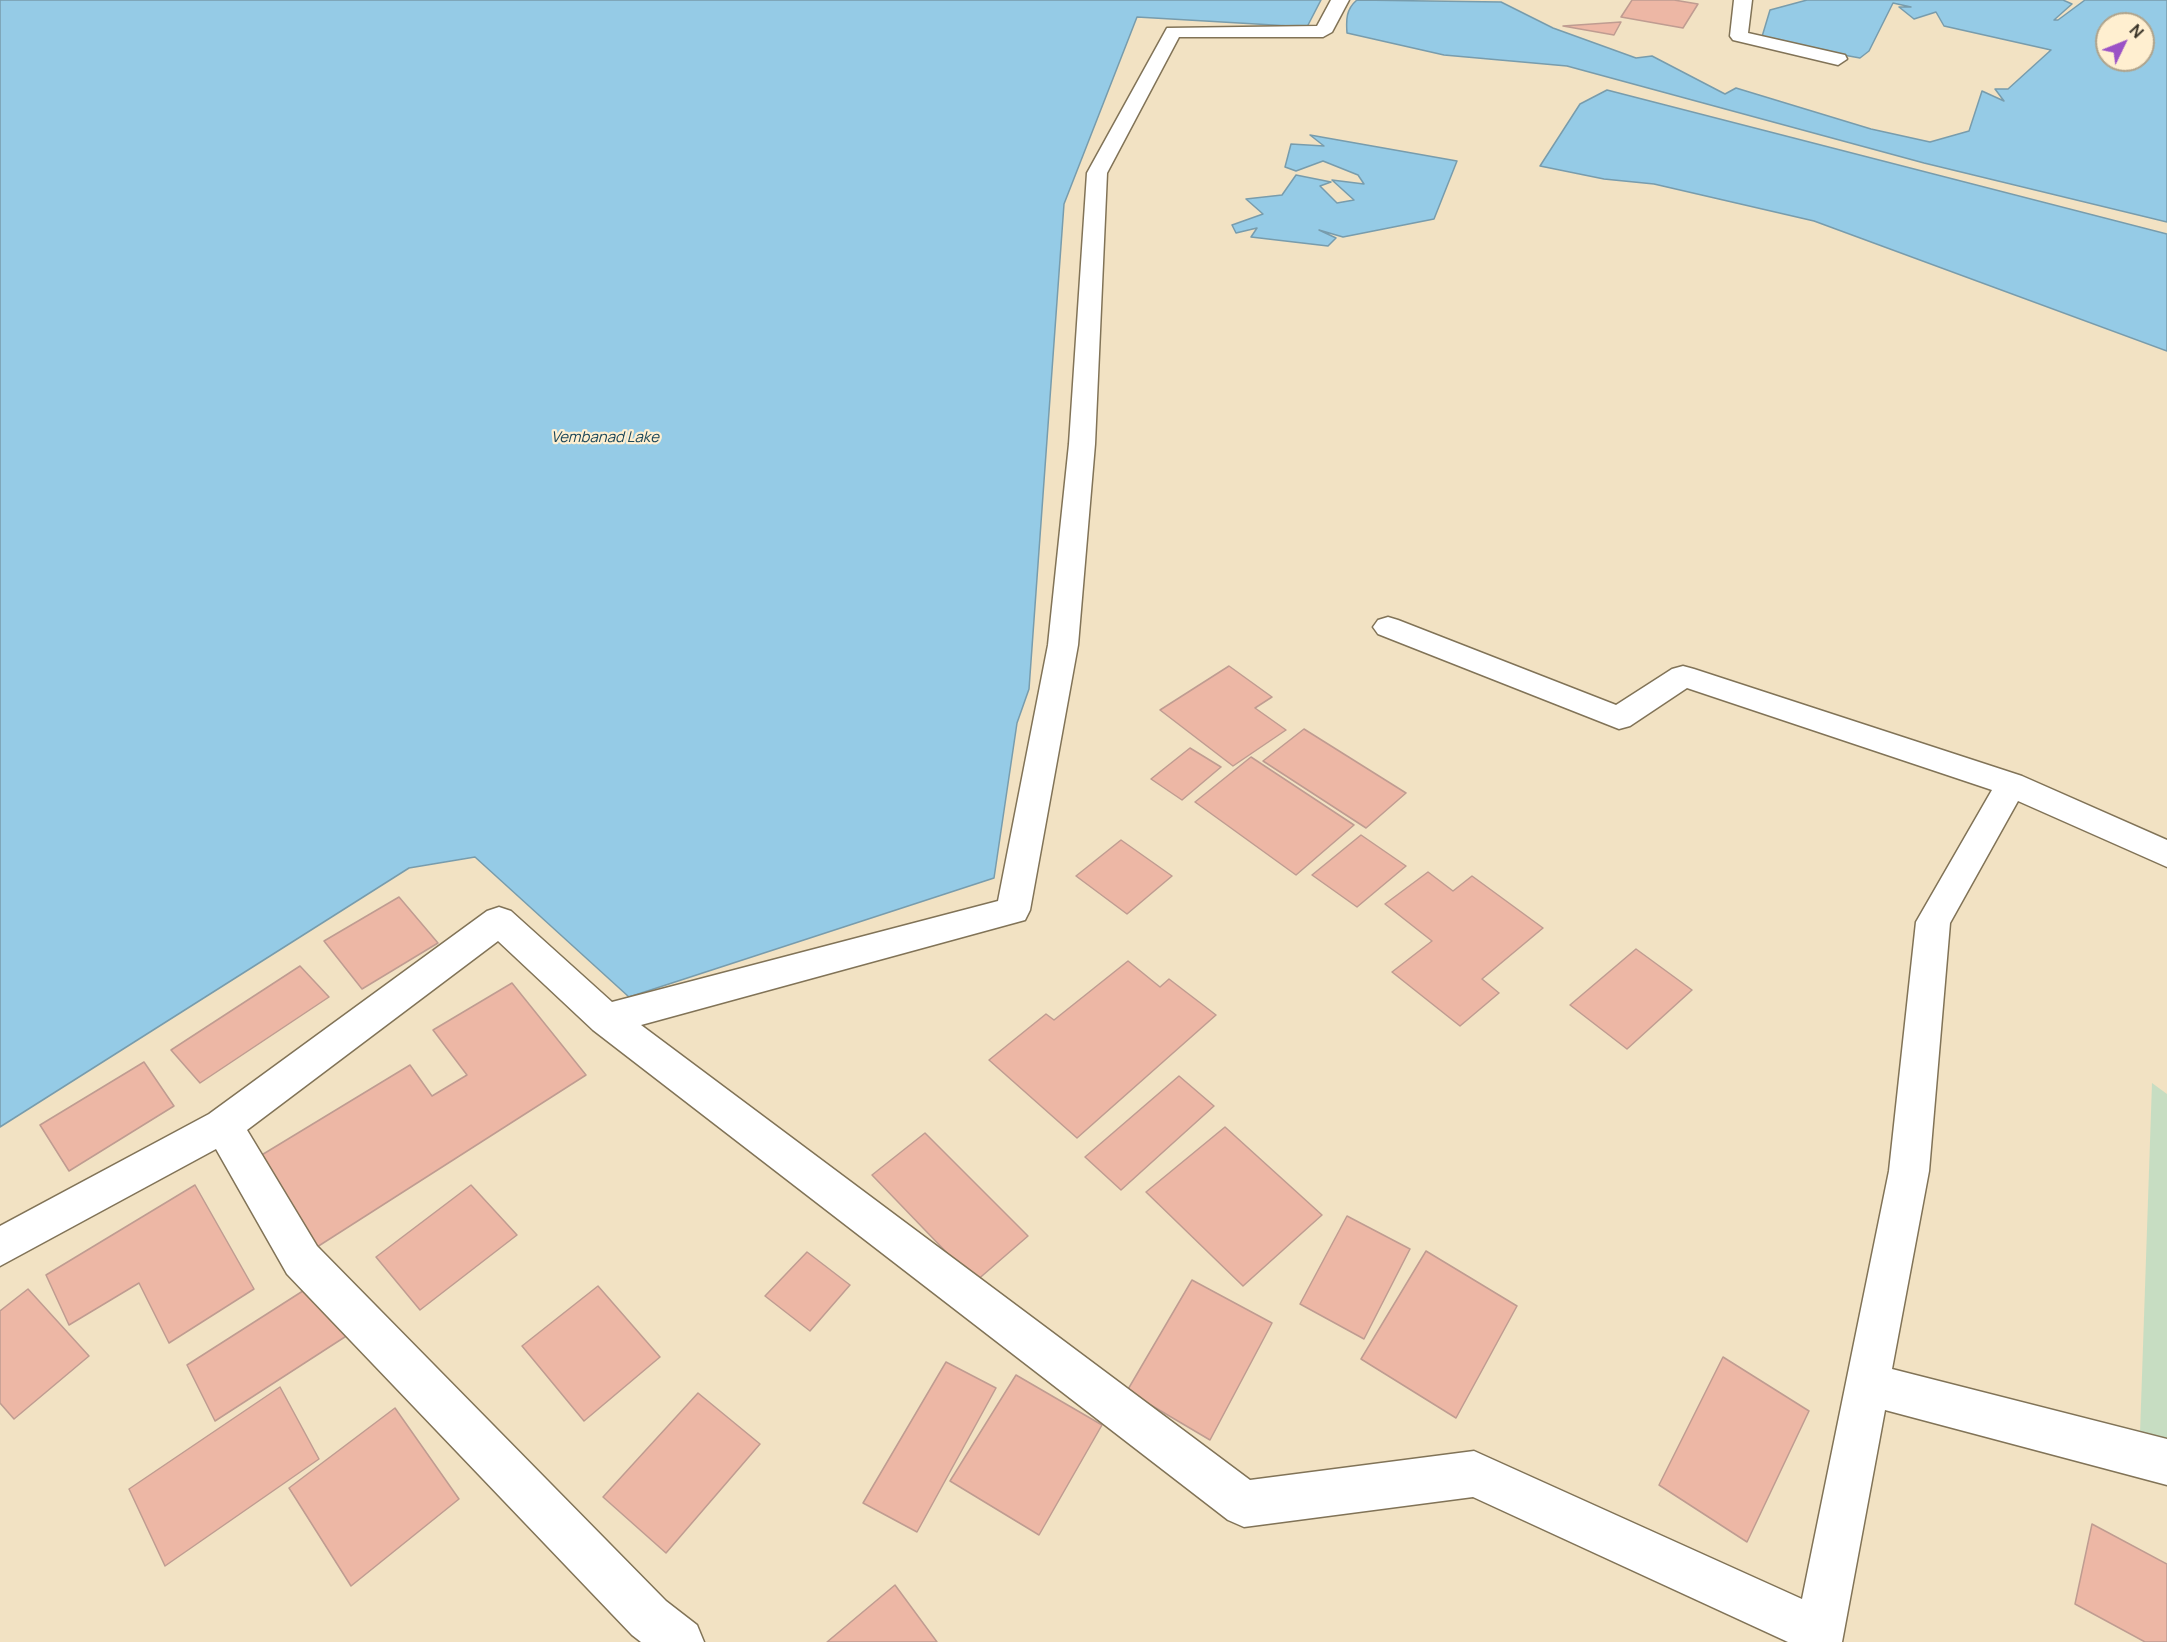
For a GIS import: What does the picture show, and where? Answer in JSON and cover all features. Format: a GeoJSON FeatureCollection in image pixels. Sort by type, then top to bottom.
{"type":"FeatureCollection","features":[{"type":"Feature","properties":{"kind":"street"},"geometry":{"type":"LineString","coordinates":[[606,1019],[1013,910],[1063,645],[1082,444],[1097,173],[1173,32],[1303,30],[1323,32],[1340,0]]}},
{"type":"Feature","properties":{"kind":"street"},"geometry":{"type":"LineString","coordinates":[[1743,0],[1739,36],[1839,58]]}},
{"type":"Feature","properties":{"kind":"street"},"geometry":{"type":"LineString","coordinates":[[1388,627],[1619,718],[1683,676],[2011,784],[2167,854]]}},
{"type":"Feature","properties":{"kind":"street"},"geometry":{"type":"LineString","coordinates":[[0,1247],[224,1126],[499,921],[606,1019],[1244,1504],[1474,1473],[1819,1637],[1910,1171],[1933,921],[2011,784]]}},
{"type":"Feature","properties":{"kind":"street"},"geometry":{"type":"LineString","coordinates":[[224,1126],[302,1260],[649,1618],[680,1642]]}},
{"type":"Feature","properties":{"kind":"street"},"geometry":{"type":"LineString","coordinates":[[1867,1384],[2167,1462]]}},
{"type":"Feature","properties":{"kind":"green space"},"geometry":{"type":"Polygon","coordinates":[[[2152,1083],[2167,1094],[2167,1438],[2140,1434],[2152,1083]]]}},
{"type":"Feature","properties":{"kind":"water","name":"Vembanad Lake"},"geometry":{"type":"Polygon","coordinates":[[[0,0],[1321,0],[1307,27],[1137,17],[1064,204],[1029,689],[1017,723],[994,878],[629,997],[475,857],[409,868],[0,1127],[0,0]]]}},
{"type":"Feature","properties":{"kind":"water"},"geometry":{"type":"Polygon","coordinates":[[[1357,0],[1501,2],[1553,28],[1636,58],[1652,56],[1725,94],[1736,88],[1871,129],[1930,142],[1969,131],[1982,91],[2004,101],[1995,89],[2008,89],[2051,50],[1944,26],[1936,12],[1914,19],[1899,7],[1911,7],[1893,3],[1869,51],[1860,58],[1761,40],[1770,10],[1807,0],[2063,0],[2072,4],[2054,20],[2058,20],[2085,0],[2167,0],[2167,222],[1924,163],[1567,66],[1444,55],[1347,33],[1351,7],[1357,0]]]}},
{"type":"Feature","properties":{"kind":"water"},"geometry":{"type":"Polygon","coordinates":[[[1607,90],[2167,234],[2167,351],[1814,221],[1654,184],[1604,179],[1540,166],[1580,104],[1607,90]]]}},
{"type":"Feature","properties":{"kind":"water"},"geometry":{"type":"Polygon","coordinates":[[[1310,135],[1457,161],[1434,219],[1343,237],[1319,230],[1336,238],[1328,246],[1251,237],[1257,228],[1236,233],[1232,225],[1263,214],[1246,199],[1282,195],[1296,175],[1331,182],[1320,186],[1337,203],[1354,200],[1332,180],[1364,184],[1358,175],[1323,161],[1296,171],[1285,167],[1291,144],[1324,146],[1310,135]]]}},
{"type":"Feature","properties":{"kind":"building"},"geometry":{"type":"Polygon","coordinates":[[[1632,0],[1674,0],[1698,4],[1683,28],[1621,17],[1632,0]]]}},
{"type":"Feature","properties":{"kind":"building"},"geometry":{"type":"Polygon","coordinates":[[[1621,22],[1614,35],[1563,26],[1621,22]]]}},
{"type":"Feature","properties":{"kind":"building"},"geometry":{"type":"Polygon","coordinates":[[[1229,666],[1272,697],[1255,708],[1286,730],[1233,766],[1160,710],[1229,666]]]}},
{"type":"Feature","properties":{"kind":"building"},"geometry":{"type":"Polygon","coordinates":[[[1304,729],[1406,793],[1366,828],[1263,761],[1304,729]]]}},
{"type":"Feature","properties":{"kind":"building"},"geometry":{"type":"Polygon","coordinates":[[[1190,748],[1221,767],[1182,800],[1151,779],[1190,748]]]}},
{"type":"Feature","properties":{"kind":"building"},"geometry":{"type":"Polygon","coordinates":[[[1251,757],[1354,825],[1296,875],[1195,802],[1251,757]]]}},
{"type":"Feature","properties":{"kind":"building"},"geometry":{"type":"Polygon","coordinates":[[[1361,835],[1406,866],[1357,907],[1312,875],[1361,835]]]}},
{"type":"Feature","properties":{"kind":"building"},"geometry":{"type":"Polygon","coordinates":[[[1121,840],[1172,876],[1127,914],[1076,876],[1121,840]]]}},
{"type":"Feature","properties":{"kind":"building"},"geometry":{"type":"Polygon","coordinates":[[[1428,872],[1453,891],[1472,876],[1543,928],[1482,979],[1499,993],[1460,1026],[1392,972],[1432,941],[1385,904],[1428,872]]]}},
{"type":"Feature","properties":{"kind":"building"},"geometry":{"type":"Polygon","coordinates":[[[399,897],[438,943],[362,989],[324,941],[399,897]]]}},
{"type":"Feature","properties":{"kind":"building"},"geometry":{"type":"Polygon","coordinates":[[[1636,949],[1692,990],[1627,1049],[1570,1005],[1636,949]]]}},
{"type":"Feature","properties":{"kind":"building"},"geometry":{"type":"Polygon","coordinates":[[[1128,961],[1160,987],[1169,979],[1216,1015],[1077,1138],[989,1060],[1046,1014],[1054,1020],[1128,961]]]}},
{"type":"Feature","properties":{"kind":"building"},"geometry":{"type":"Polygon","coordinates":[[[300,966],[329,997],[200,1083],[171,1050],[300,966]]]}},
{"type":"Feature","properties":{"kind":"building"},"geometry":{"type":"Polygon","coordinates":[[[512,983],[586,1075],[317,1247],[260,1156],[410,1065],[432,1096],[467,1075],[433,1030],[512,983]]]}},
{"type":"Feature","properties":{"kind":"building"},"geometry":{"type":"Polygon","coordinates":[[[144,1062],[174,1106],[69,1171],[40,1125],[144,1062]]]}},
{"type":"Feature","properties":{"kind":"building"},"geometry":{"type":"Polygon","coordinates":[[[1179,1076],[1214,1106],[1121,1190],[1085,1157],[1179,1076]]]}},
{"type":"Feature","properties":{"kind":"building"},"geometry":{"type":"Polygon","coordinates":[[[1225,1127],[1322,1215],[1243,1286],[1146,1192],[1225,1127]]]}},
{"type":"Feature","properties":{"kind":"building"},"geometry":{"type":"Polygon","coordinates":[[[925,1133],[1028,1236],[975,1282],[872,1175],[925,1133]]]}},
{"type":"Feature","properties":{"kind":"building"},"geometry":{"type":"Polygon","coordinates":[[[195,1185],[254,1289],[169,1343],[139,1283],[69,1325],[46,1275],[195,1185]]]}},
{"type":"Feature","properties":{"kind":"building"},"geometry":{"type":"Polygon","coordinates":[[[471,1185],[517,1235],[420,1310],[376,1257],[471,1185]]]}},
{"type":"Feature","properties":{"kind":"building"},"geometry":{"type":"Polygon","coordinates":[[[1347,1216],[1410,1249],[1364,1339],[1300,1304],[1347,1216]]]}},
{"type":"Feature","properties":{"kind":"building"},"geometry":{"type":"Polygon","coordinates":[[[1426,1251],[1517,1306],[1456,1418],[1361,1359],[1426,1251]]]}},
{"type":"Feature","properties":{"kind":"building"},"geometry":{"type":"Polygon","coordinates":[[[807,1252],[850,1285],[810,1331],[765,1296],[807,1252]]]}},
{"type":"Feature","properties":{"kind":"building"},"geometry":{"type":"Polygon","coordinates":[[[320,1280],[351,1333],[215,1421],[187,1365],[320,1280]]]}},
{"type":"Feature","properties":{"kind":"building"},"geometry":{"type":"Polygon","coordinates":[[[1192,1280],[1272,1323],[1210,1440],[1127,1391],[1192,1280]]]}},
{"type":"Feature","properties":{"kind":"building"},"geometry":{"type":"Polygon","coordinates":[[[598,1286],[660,1357],[584,1421],[522,1346],[598,1286]]]}},
{"type":"Feature","properties":{"kind":"building"},"geometry":{"type":"Polygon","coordinates":[[[28,1289],[89,1356],[14,1419],[0,1403],[0,1311],[28,1289]]]}},
{"type":"Feature","properties":{"kind":"building"},"geometry":{"type":"Polygon","coordinates":[[[1723,1357],[1809,1411],[1747,1542],[1659,1485],[1723,1357]]]}},
{"type":"Feature","properties":{"kind":"building"},"geometry":{"type":"Polygon","coordinates":[[[946,1362],[996,1388],[917,1532],[863,1503],[946,1362]]]}},
{"type":"Feature","properties":{"kind":"building"},"geometry":{"type":"Polygon","coordinates":[[[1016,1375],[1102,1425],[1039,1535],[950,1481],[1016,1375]]]}},
{"type":"Feature","properties":{"kind":"building"},"geometry":{"type":"Polygon","coordinates":[[[280,1387],[319,1459],[165,1566],[129,1489],[280,1387]]]}},
{"type":"Feature","properties":{"kind":"building"},"geometry":{"type":"Polygon","coordinates":[[[698,1393],[760,1444],[666,1553],[603,1497],[698,1393]]]}},
{"type":"Feature","properties":{"kind":"building"},"geometry":{"type":"Polygon","coordinates":[[[395,1408],[459,1499],[351,1586],[289,1488],[395,1408]]]}},
{"type":"Feature","properties":{"kind":"building"},"geometry":{"type":"Polygon","coordinates":[[[2092,1524],[2167,1564],[2167,1642],[2145,1642],[2075,1604],[2092,1524]]]}},
{"type":"Feature","properties":{"kind":"building"},"geometry":{"type":"Polygon","coordinates":[[[895,1585],[937,1642],[827,1642],[895,1585]]]}}]}
